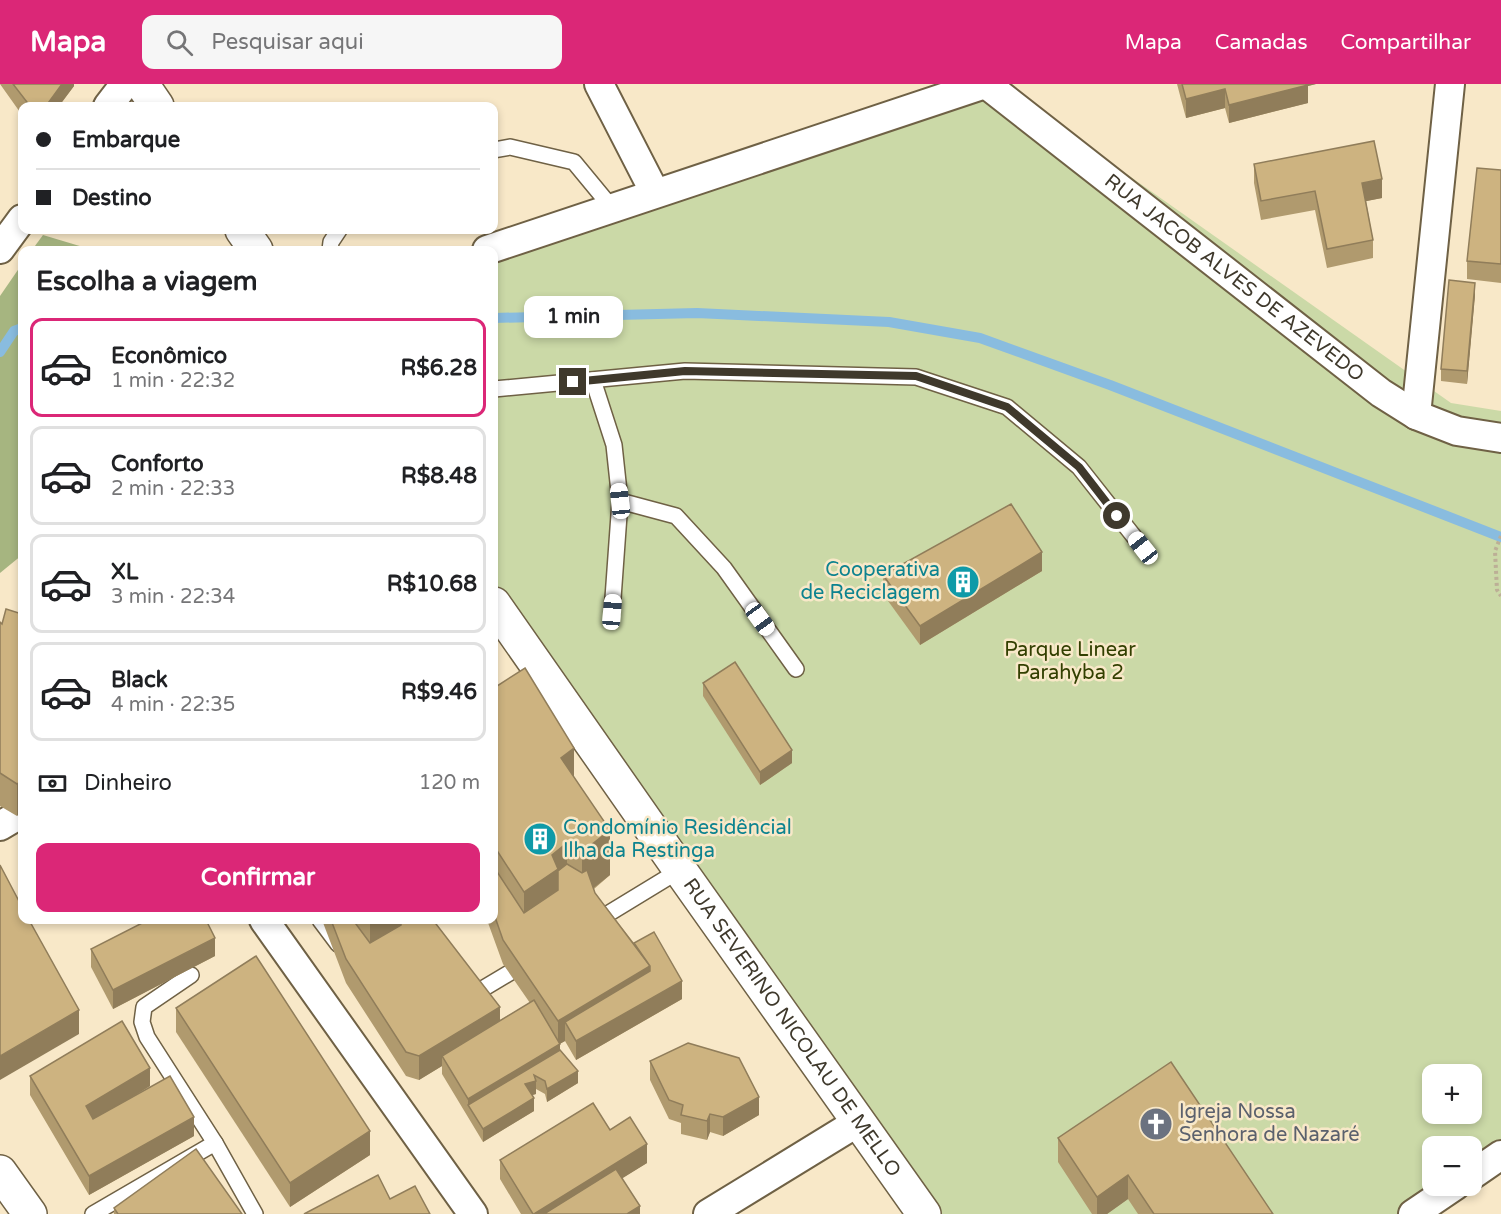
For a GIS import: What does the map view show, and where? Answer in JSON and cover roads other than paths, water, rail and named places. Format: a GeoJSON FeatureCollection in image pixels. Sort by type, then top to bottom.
{"type":"FeatureCollection","features":[{"type":"Feature","properties":{"kind":"main road"},"geometry":{"type":"LineString","coordinates":[[142,84],[155,102]]}},
{"type":"Feature","properties":{"kind":"main road","name":"RUA SEVERINO NICOLAU DE MELLO"},"geometry":{"type":"LineString","coordinates":[[498,610],[567,718],[680,870],[924,1214]]}},
{"type":"Feature","properties":{"kind":"main road"},"geometry":{"type":"LineString","coordinates":[[0,1172],[30,1214]]}},
{"type":"Feature","properties":{"kind":"street"},"geometry":{"type":"LineString","coordinates":[[111,102],[125,84]]}},
{"type":"Feature","properties":{"kind":"street"},"geometry":{"type":"LineString","coordinates":[[599,84],[655,193]]}},
{"type":"Feature","properties":{"kind":"street"},"geometry":{"type":"LineString","coordinates":[[498,246],[985,84]]}},
{"type":"Feature","properties":{"kind":"street","name":"RUA JACOB ALVES DE AZEVEDO"},"geometry":{"type":"LineString","coordinates":[[985,84],[1381,393],[1416,415],[1457,431],[1501,438]]}},
{"type":"Feature","properties":{"kind":"street"},"geometry":{"type":"LineString","coordinates":[[1416,415],[1450,84]]}},
{"type":"Feature","properties":{"kind":"street"},"geometry":{"type":"LineString","coordinates":[[0,249],[18,224]]}},
{"type":"Feature","properties":{"kind":"street"},"geometry":{"type":"LineString","coordinates":[[0,826],[18,815]]}},
{"type":"Feature","properties":{"kind":"street"},"geometry":{"type":"LineString","coordinates":[[267,924],[474,1214]]}},
{"type":"Feature","properties":{"kind":"street"},"geometry":{"type":"LineString","coordinates":[[708,1214],[858,1122]]}},
{"type":"Feature","properties":{"kind":"street"},"geometry":{"type":"LineString","coordinates":[[1482,1168],[1501,1155]]}},
{"type":"Feature","properties":{"kind":"street"},"geometry":{"type":"LineString","coordinates":[[1413,1214],[1440,1196]]}},
{"type":"Feature","properties":{"kind":"lane"},"geometry":{"type":"LineString","coordinates":[[498,149],[510,147],[574,162],[612,208]]}},
{"type":"Feature","properties":{"kind":"lane"},"geometry":{"type":"LineString","coordinates":[[498,389],[685,371],[916,376],[1007,407],[1079,467],[1143,548]]}},
{"type":"Feature","properties":{"kind":"lane"},"geometry":{"type":"LineString","coordinates":[[593,380],[614,445],[620,501],[612,612]]}},
{"type":"Feature","properties":{"kind":"lane"},"geometry":{"type":"LineString","coordinates":[[620,501],[676,516],[724,568],[796,669]]}},
{"type":"Feature","properties":{"kind":"lane"},"geometry":{"type":"LineString","coordinates":[[582,930],[680,870]]}},
{"type":"Feature","properties":{"kind":"lane"},"geometry":{"type":"LineString","coordinates":[[323,924],[346,955]]}},
{"type":"Feature","properties":{"kind":"lane"},"geometry":{"type":"LineString","coordinates":[[460,1001],[541,954]]}},
{"type":"Feature","properties":{"kind":"lane"},"geometry":{"type":"LineString","coordinates":[[191,975],[144,1007],[142,1022],[147,1037],[215,1143],[255,1214]]}},
{"type":"Feature","properties":{"kind":"lane"},"geometry":{"type":"LineString","coordinates":[[93,1214],[215,1143]]}},
{"type":"Feature","properties":{"kind":"waterway"},"geometry":{"type":"LineString","coordinates":[[498,318],[697,313],[889,322],[980,338],[1110,385],[1501,537]]}},
{"type":"Feature","properties":{"kind":"waterway"},"geometry":{"type":"LineString","coordinates":[[0,352],[14,331],[18,330]]}},
{"type":"Feature","properties":{"kind":"place","name":"Cooperativa de Reciclagem"},"geometry":{"type":"Point","coordinates":[963,582]}},
{"type":"Feature","properties":{"kind":"place","name":"Condomínio Residêncial Ilha da Restinga"},"geometry":{"type":"Point","coordinates":[540,839]}},
{"type":"Feature","properties":{"kind":"place","name":"Igreja Nossa Senhora de Nazaré"},"geometry":{"type":"Point","coordinates":[1156,1124]}},
{"type":"Feature","properties":{"kind":"park label","name":"Parque Linear Parahyba 2"},"geometry":{"type":"Point","coordinates":[1070,662]}}]}
